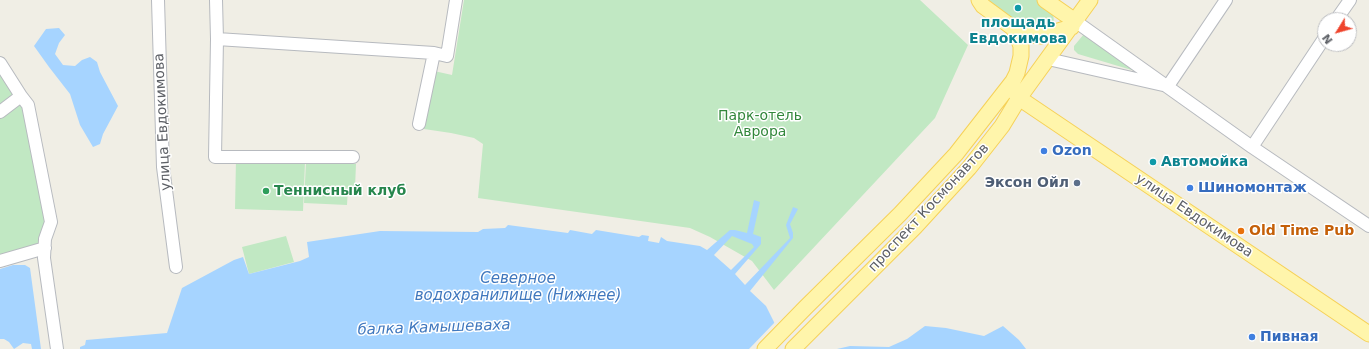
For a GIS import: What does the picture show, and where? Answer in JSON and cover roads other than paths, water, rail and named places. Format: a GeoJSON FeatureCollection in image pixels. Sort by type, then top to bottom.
{"type":"FeatureCollection","features":[{"type":"Feature","properties":{"kind":"main road"},"geometry":{"type":"LineString","coordinates":[[979,0],[983,6],[1012,28],[1027,34],[1040,36],[1056,32],[1074,24],[1045,0]]}},
{"type":"Feature","properties":{"kind":"main road","name":"проспект Космонавтов"},"geometry":{"type":"LineString","coordinates":[[794,349],[819,322],[915,227],[969,168],[1002,126],[1019,98],[1090,0]]}},
{"type":"Feature","properties":{"kind":"main road","name":"проспект Космонавтов"},"geometry":{"type":"LineString","coordinates":[[765,349],[900,214],[956,154],[1008,87],[1017,73],[1021,56],[1020,46],[1012,28]]}},
{"type":"Feature","properties":{"kind":"main road"},"geometry":{"type":"LineString","coordinates":[[1008,87],[1011,85],[1019,98]]}},
{"type":"Feature","properties":{"kind":"main road","name":"улица Евдокимова"},"geometry":{"type":"LineString","coordinates":[[1019,98],[1369,334]]}},
{"type":"Feature","properties":{"kind":"street","name":"улица Евдокимова"},"geometry":{"type":"LineString","coordinates":[[158,0],[163,167],[176,267]]}},
{"type":"Feature","properties":{"kind":"street"},"geometry":{"type":"LineString","coordinates":[[216,0],[217,40],[215,157],[353,157]]}},
{"type":"Feature","properties":{"kind":"street"},"geometry":{"type":"LineString","coordinates":[[217,40],[434,53],[447,56],[456,0]]}},
{"type":"Feature","properties":{"kind":"street"},"geometry":{"type":"LineString","coordinates":[[1168,86],[1226,0]]}},
{"type":"Feature","properties":{"kind":"street"},"geometry":{"type":"LineString","coordinates":[[1342,12],[1350,0]]}},
{"type":"Feature","properties":{"kind":"street"},"geometry":{"type":"LineString","coordinates":[[1074,24],[1168,86],[1252,147],[1369,226]]}},
{"type":"Feature","properties":{"kind":"street"},"geometry":{"type":"LineString","coordinates":[[1252,147],[1317,49]]}},
{"type":"Feature","properties":{"kind":"street"},"geometry":{"type":"LineString","coordinates":[[419,124],[434,53]]}},
{"type":"Feature","properties":{"kind":"street"},"geometry":{"type":"LineString","coordinates":[[1048,59],[1168,86]]}},
{"type":"Feature","properties":{"kind":"street"},"geometry":{"type":"LineString","coordinates":[[0,64],[28,105],[51,222],[45,239],[44,258],[56,349]]}},
{"type":"Feature","properties":{"kind":"street"},"geometry":{"type":"LineString","coordinates":[[0,112],[21,96]]}},
{"type":"Feature","properties":{"kind":"street"},"geometry":{"type":"LineString","coordinates":[[0,261],[45,248]]}},
{"type":"Feature","properties":{"kind":"water"},"geometry":{"type":"Polygon","coordinates":[[[59,28],[65,35],[59,43],[55,54],[63,65],[75,66],[82,60],[90,57],[97,62],[100,72],[118,106],[103,134],[100,144],[93,147],[80,125],[70,94],[34,46],[46,29],[59,28]]]}},
{"type":"Feature","properties":{"kind":"water","name":"Северное водохранилище (Нижнее)"},"geometry":{"type":"Polygon","coordinates":[[[754,200],[760,202],[753,234],[761,237],[761,244],[735,274],[745,285],[790,238],[786,225],[793,207],[798,209],[790,224],[793,238],[750,291],[766,306],[784,342],[801,349],[80,349],[80,347],[85,345],[86,340],[167,333],[182,288],[234,260],[243,257],[249,274],[300,261],[309,257],[307,242],[380,231],[478,232],[483,229],[505,228],[508,225],[568,233],[570,230],[592,234],[596,230],[639,237],[642,235],[649,236],[648,241],[659,243],[661,237],[667,241],[700,246],[707,250],[730,230],[747,233],[754,200]],[[732,236],[714,255],[731,270],[754,247],[752,244],[732,236]]]}},
{"type":"Feature","properties":{"kind":"water"},"geometry":{"type":"Polygon","coordinates":[[[13,265],[25,265],[30,268],[41,349],[32,349],[31,344],[23,343],[14,349],[9,342],[4,339],[0,339],[0,269],[13,265]]]}},
{"type":"Feature","properties":{"kind":"water"},"geometry":{"type":"Polygon","coordinates":[[[925,326],[946,328],[984,336],[1003,326],[1019,340],[1026,349],[837,349],[850,346],[889,347],[907,339],[925,326]]]}},
{"type":"Feature","properties":{"kind":"place","name":"площадь Евдокимова"},"geometry":{"type":"Point","coordinates":[1018,8]}},
{"type":"Feature","properties":{"kind":"place","name":"Ozon"},"geometry":{"type":"Point","coordinates":[1044,151]}},
{"type":"Feature","properties":{"kind":"place","name":"Автомойка"},"geometry":{"type":"Point","coordinates":[1153,162]}},
{"type":"Feature","properties":{"kind":"place","name":"Эксон Ойл"},"geometry":{"type":"Point","coordinates":[1077,183]}},
{"type":"Feature","properties":{"kind":"place","name":"Шиномонтаж"},"geometry":{"type":"Point","coordinates":[1190,188]}},
{"type":"Feature","properties":{"kind":"place","name":"Теннисный клуб"},"geometry":{"type":"Point","coordinates":[266,191]}},
{"type":"Feature","properties":{"kind":"place","name":"Old Time Pub"},"geometry":{"type":"Point","coordinates":[1241,231]}},
{"type":"Feature","properties":{"kind":"place","name":"Пивная"},"geometry":{"type":"Point","coordinates":[1252,337]}},
{"type":"Feature","properties":{"kind":"park label","name":"Парк-отель Аврора"},"geometry":{"type":"Point","coordinates":[760,124]}},
{"type":"Feature","properties":{"kind":"water label","name":"балка Камышеваха"},"geometry":{"type":"Point","coordinates":[434,328]}}]}
